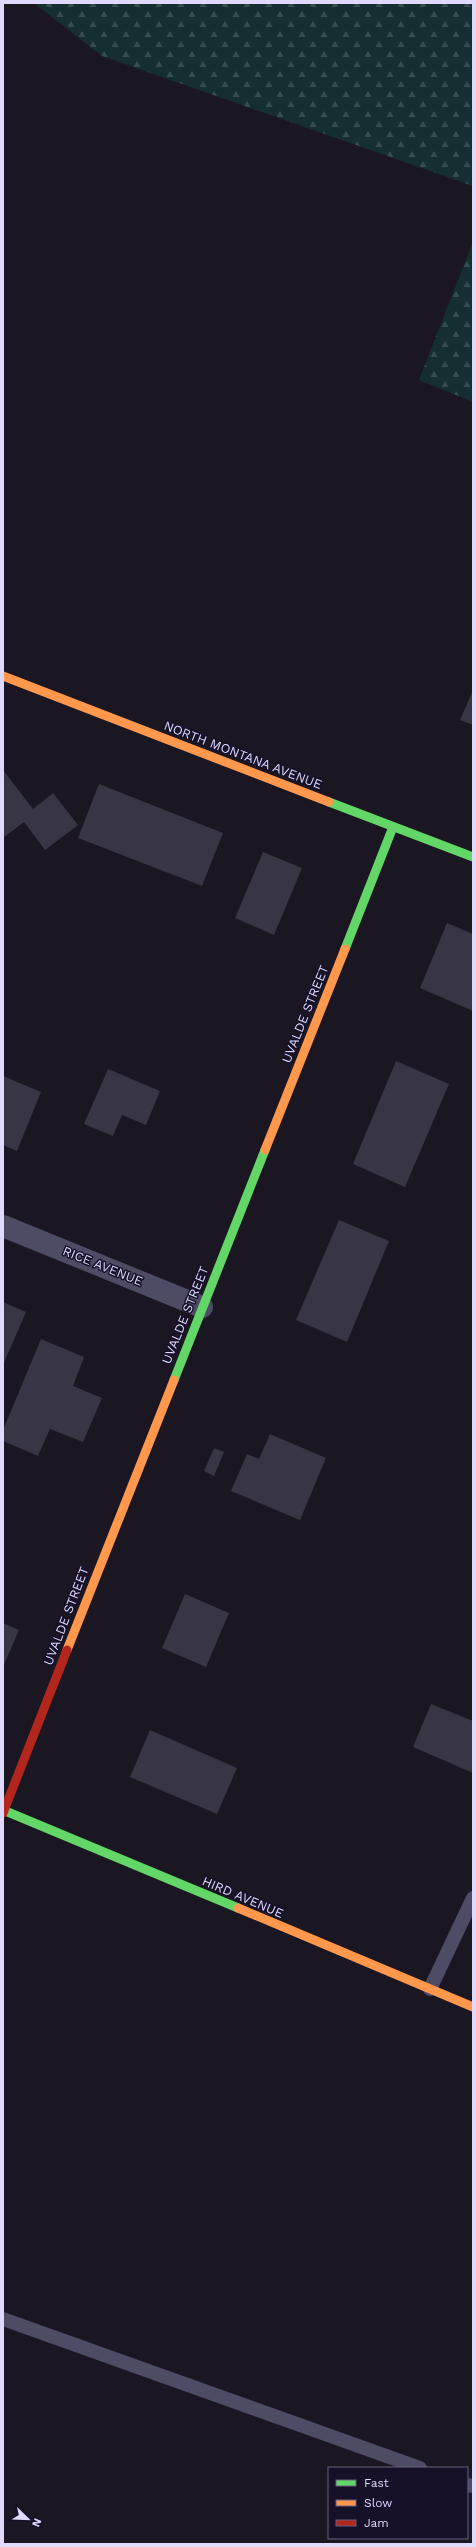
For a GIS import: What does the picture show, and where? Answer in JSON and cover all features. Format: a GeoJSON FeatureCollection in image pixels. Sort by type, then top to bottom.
{"type":"FeatureCollection","features":[{"type":"Feature","properties":{"kind":"street","name":"NORTH MONTANA AVENUE"},"geometry":{"type":"LineString","coordinates":[[3,676],[473,857]]}},
{"type":"Feature","properties":{"kind":"street","name":"UVALDE STREET"},"geometry":{"type":"LineString","coordinates":[[3,1811],[393,827]]}},
{"type":"Feature","properties":{"kind":"street","name":"RICE AVENUE"},"geometry":{"type":"LineString","coordinates":[[3,1226],[202,1307]]}},
{"type":"Feature","properties":{"kind":"street","name":"HIRD AVENUE"},"geometry":{"type":"LineString","coordinates":[[3,1811],[473,2007]]}},
{"type":"Feature","properties":{"kind":"lane"},"geometry":{"type":"LineString","coordinates":[[430,1989],[473,1898]]}},
{"type":"Feature","properties":{"kind":"lane"},"geometry":{"type":"LineString","coordinates":[[3,2319],[417,2467]]}},
{"type":"Feature","properties":{"kind":"green space"},"geometry":{"type":"Polygon","coordinates":[[[34,3],[473,3],[473,186],[102,56],[34,3]]]}},
{"type":"Feature","properties":{"kind":"green space"},"geometry":{"type":"Polygon","coordinates":[[[473,242],[473,402],[419,380],[473,242]]]}},
{"type":"Feature","properties":{"kind":"building"},"geometry":{"type":"Polygon","coordinates":[[[473,690],[473,725],[460,720],[473,690]]]}},
{"type":"Feature","properties":{"kind":"building"},"geometry":{"type":"Polygon","coordinates":[[[3,770],[33,809],[53,793],[78,825],[45,850],[24,822],[3,838],[3,770]]]}},
{"type":"Feature","properties":{"kind":"building"},"geometry":{"type":"Polygon","coordinates":[[[99,784],[223,833],[202,886],[78,838],[99,784]]]}},
{"type":"Feature","properties":{"kind":"building"},"geometry":{"type":"Polygon","coordinates":[[[263,852],[302,868],[274,935],[235,918],[263,852]]]}},
{"type":"Feature","properties":{"kind":"building"},"geometry":{"type":"Polygon","coordinates":[[[447,923],[473,934],[473,1011],[420,988],[447,923]]]}},
{"type":"Feature","properties":{"kind":"building"},"geometry":{"type":"Polygon","coordinates":[[[396,1061],[449,1084],[405,1187],[353,1164],[396,1061]]]}},
{"type":"Feature","properties":{"kind":"building"},"geometry":{"type":"Polygon","coordinates":[[[108,1069],[160,1091],[146,1125],[122,1115],[113,1136],[84,1124],[108,1069]]]}},
{"type":"Feature","properties":{"kind":"building"},"geometry":{"type":"Polygon","coordinates":[[[3,1076],[41,1092],[17,1151],[3,1145],[3,1076]]]}},
{"type":"Feature","properties":{"kind":"building"},"geometry":{"type":"Polygon","coordinates":[[[339,1220],[389,1241],[347,1342],[296,1320],[339,1220]]]}},
{"type":"Feature","properties":{"kind":"building"},"geometry":{"type":"Polygon","coordinates":[[[3,1302],[26,1312],[3,1365],[3,1302]]]}},
{"type":"Feature","properties":{"kind":"building"},"geometry":{"type":"Polygon","coordinates":[[[41,1339],[84,1357],[73,1386],[102,1398],[83,1442],[50,1429],[38,1456],[3,1441],[3,1430],[41,1339]]]}},
{"type":"Feature","properties":{"kind":"building"},"geometry":{"type":"Polygon","coordinates":[[[270,1434],[326,1458],[300,1520],[231,1491],[247,1454],[259,1459],[270,1434]]]}},
{"type":"Feature","properties":{"kind":"building"},"geometry":{"type":"Polygon","coordinates":[[[214,1448],[224,1452],[214,1476],[204,1471],[214,1448]]]}},
{"type":"Feature","properties":{"kind":"building"},"geometry":{"type":"Polygon","coordinates":[[[185,1594],[229,1613],[206,1667],[162,1648],[185,1594]]]}},
{"type":"Feature","properties":{"kind":"building"},"geometry":{"type":"Polygon","coordinates":[[[3,1623],[19,1630],[3,1667],[3,1623]]]}},
{"type":"Feature","properties":{"kind":"building"},"geometry":{"type":"Polygon","coordinates":[[[431,1704],[473,1721],[473,1773],[413,1747],[431,1704]]]}},
{"type":"Feature","properties":{"kind":"building"},"geometry":{"type":"Polygon","coordinates":[[[150,1730],[237,1768],[217,1814],[130,1777],[150,1730]]]}},
{"type":"Feature","properties":{"kind":"traffic: fast"},"geometry":{"type":"LineString","coordinates":[[329,802],[473,857]]}},
{"type":"Feature","properties":{"kind":"traffic: fast"},"geometry":{"type":"LineString","coordinates":[[345,949],[393,827]]}},
{"type":"Feature","properties":{"kind":"traffic: fast"},"geometry":{"type":"LineString","coordinates":[[174,1380],[265,1150]]}},
{"type":"Feature","properties":{"kind":"traffic: fast"},"geometry":{"type":"LineString","coordinates":[[3,1810],[238,1908]]}},
{"type":"Feature","properties":{"kind":"traffic: slow"},"geometry":{"type":"LineString","coordinates":[[3,676],[329,802]]}},
{"type":"Feature","properties":{"kind":"traffic: slow"},"geometry":{"type":"LineString","coordinates":[[265,1150],[345,949]]}},
{"type":"Feature","properties":{"kind":"traffic: slow"},"geometry":{"type":"LineString","coordinates":[[67,1650],[174,1380]]}},
{"type":"Feature","properties":{"kind":"traffic: slow"},"geometry":{"type":"LineString","coordinates":[[238,1908],[473,2007]]}},
{"type":"Feature","properties":{"kind":"traffic: jam"},"geometry":{"type":"LineString","coordinates":[[3,1813],[67,1650]]}}]}
